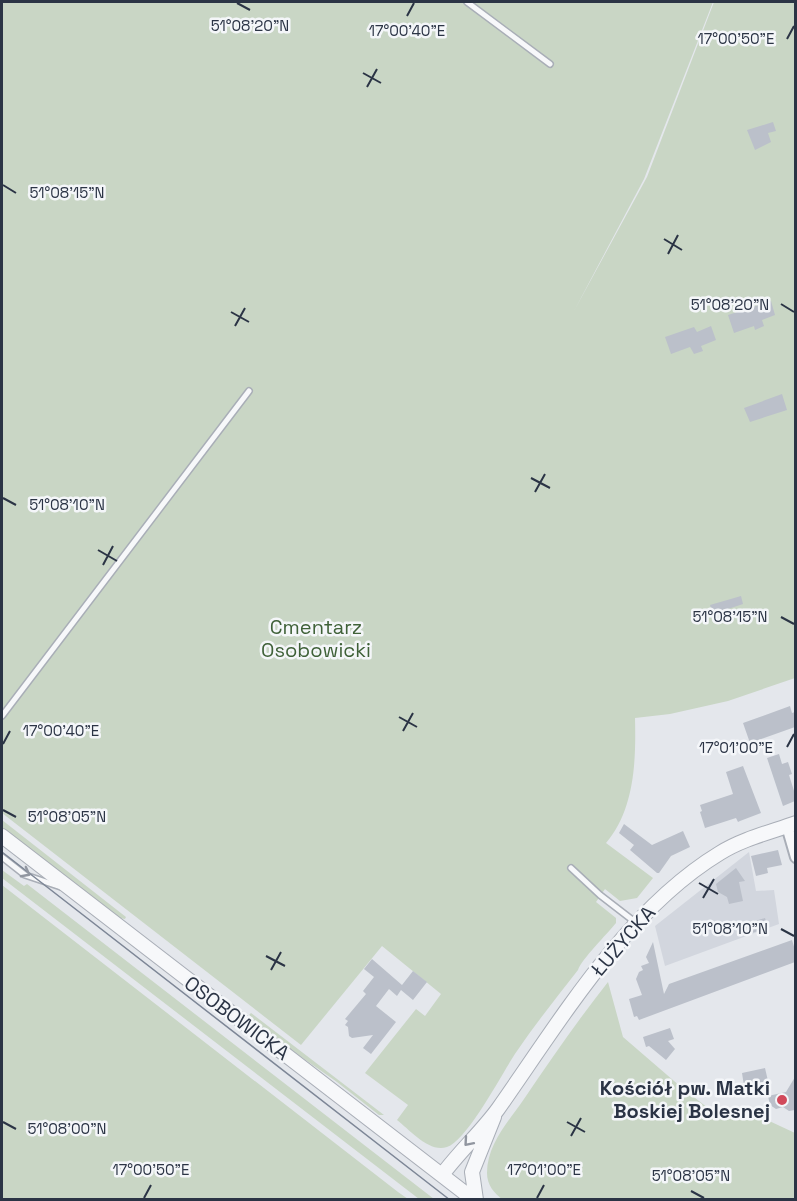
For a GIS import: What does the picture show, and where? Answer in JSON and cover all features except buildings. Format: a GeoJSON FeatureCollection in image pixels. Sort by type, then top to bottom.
{"type":"FeatureCollection","features":[{"type":"Feature","properties":{"kind":"street"},"geometry":{"type":"LineString","coordinates":[[791,824],[795,857]]}},
{"type":"Feature","properties":{"kind":"street","name":"ŁUŻYCKA"},"geometry":{"type":"LineString","coordinates":[[442,1175],[496,1112],[542,1042],[637,923],[662,898],[721,852],[791,824]]}},
{"type":"Feature","properties":{"kind":"street","name":"OSOBOWICKA"},"geometry":{"type":"LineString","coordinates":[[2,836],[475,1200]]}},
{"type":"Feature","properties":{"kind":"street","name":"ŁUŻYCKA"},"geometry":{"type":"LineString","coordinates":[[472,1172],[496,1112]]}},
{"type":"Feature","properties":{"kind":"street"},"geometry":{"type":"LineString","coordinates":[[442,1175],[460,1176],[472,1172],[475,1200]]}},
{"type":"Feature","properties":{"kind":"lane"},"geometry":{"type":"LineString","coordinates":[[467,2],[550,64]]}},
{"type":"Feature","properties":{"kind":"lane"},"geometry":{"type":"LineString","coordinates":[[2,716],[249,391]]}},
{"type":"Feature","properties":{"kind":"lane"},"geometry":{"type":"LineString","coordinates":[[2,857],[25,875],[72,891]]}},
{"type":"Feature","properties":{"kind":"lane"},"geometry":{"type":"LineString","coordinates":[[571,868],[600,895],[637,923]]}},
{"type":"Feature","properties":{"kind":"shaded area"},"geometry":{"type":"Polygon","coordinates":[[[749,852],[756,891],[774,890],[779,924],[665,966],[655,926],[749,852]]]}},
{"type":"Feature","properties":{"kind":"green space","name":"Cmentarz Osobowicki"},"geometry":{"type":"Polygon","coordinates":[[[2,2],[713,2],[644,179],[574,311],[647,177],[714,2],[795,2],[795,678],[728,701],[670,714],[635,718],[632,784],[623,815],[616,830],[606,843],[653,878],[637,898],[620,901],[605,889],[596,902],[616,918],[616,923],[584,960],[532,1030],[475,1119],[455,1142],[447,1147],[433,1147],[427,1144],[397,1120],[408,1105],[365,1073],[416,1009],[425,1016],[441,994],[382,946],[301,1045],[2,813],[2,2]]]}},
{"type":"Feature","properties":{"kind":"green space"},"geometry":{"type":"Polygon","coordinates":[[[2,820],[126,917],[125,919],[115,917],[2,829],[2,820]]]}},
{"type":"Feature","properties":{"kind":"green space"},"geometry":{"type":"Polygon","coordinates":[[[2,870],[24,886],[27,884],[434,1199],[419,1199],[2,878],[2,870]]]}},
{"type":"Feature","properties":{"kind":"green space"},"geometry":{"type":"Polygon","coordinates":[[[2,885],[398,1192],[408,1199],[2,1199],[2,885]]]}},
{"type":"Feature","properties":{"kind":"green space"},"geometry":{"type":"Polygon","coordinates":[[[608,982],[623,1037],[681,1087],[708,1108],[765,1119],[795,1133],[795,1199],[503,1200],[494,1192],[488,1181],[487,1173],[488,1162],[495,1143],[506,1124],[608,982]]]}},
{"type":"Feature","properties":{"kind":"green space"},"geometry":{"type":"Polygon","coordinates":[[[251,1013],[384,1115],[379,1115],[337,1082],[251,1022],[253,1018],[249,1015],[251,1013]]]}},
{"type":"Feature","properties":{"kind":"tram line"},"geometry":{"type":"LineString","coordinates":[[2,852],[450,1200]]}},
{"type":"Feature","properties":{"kind":"place","name":"Kościół pw. Matki Boskiej Bolesnej"},"geometry":{"type":"Point","coordinates":[782,1100]}}]}
